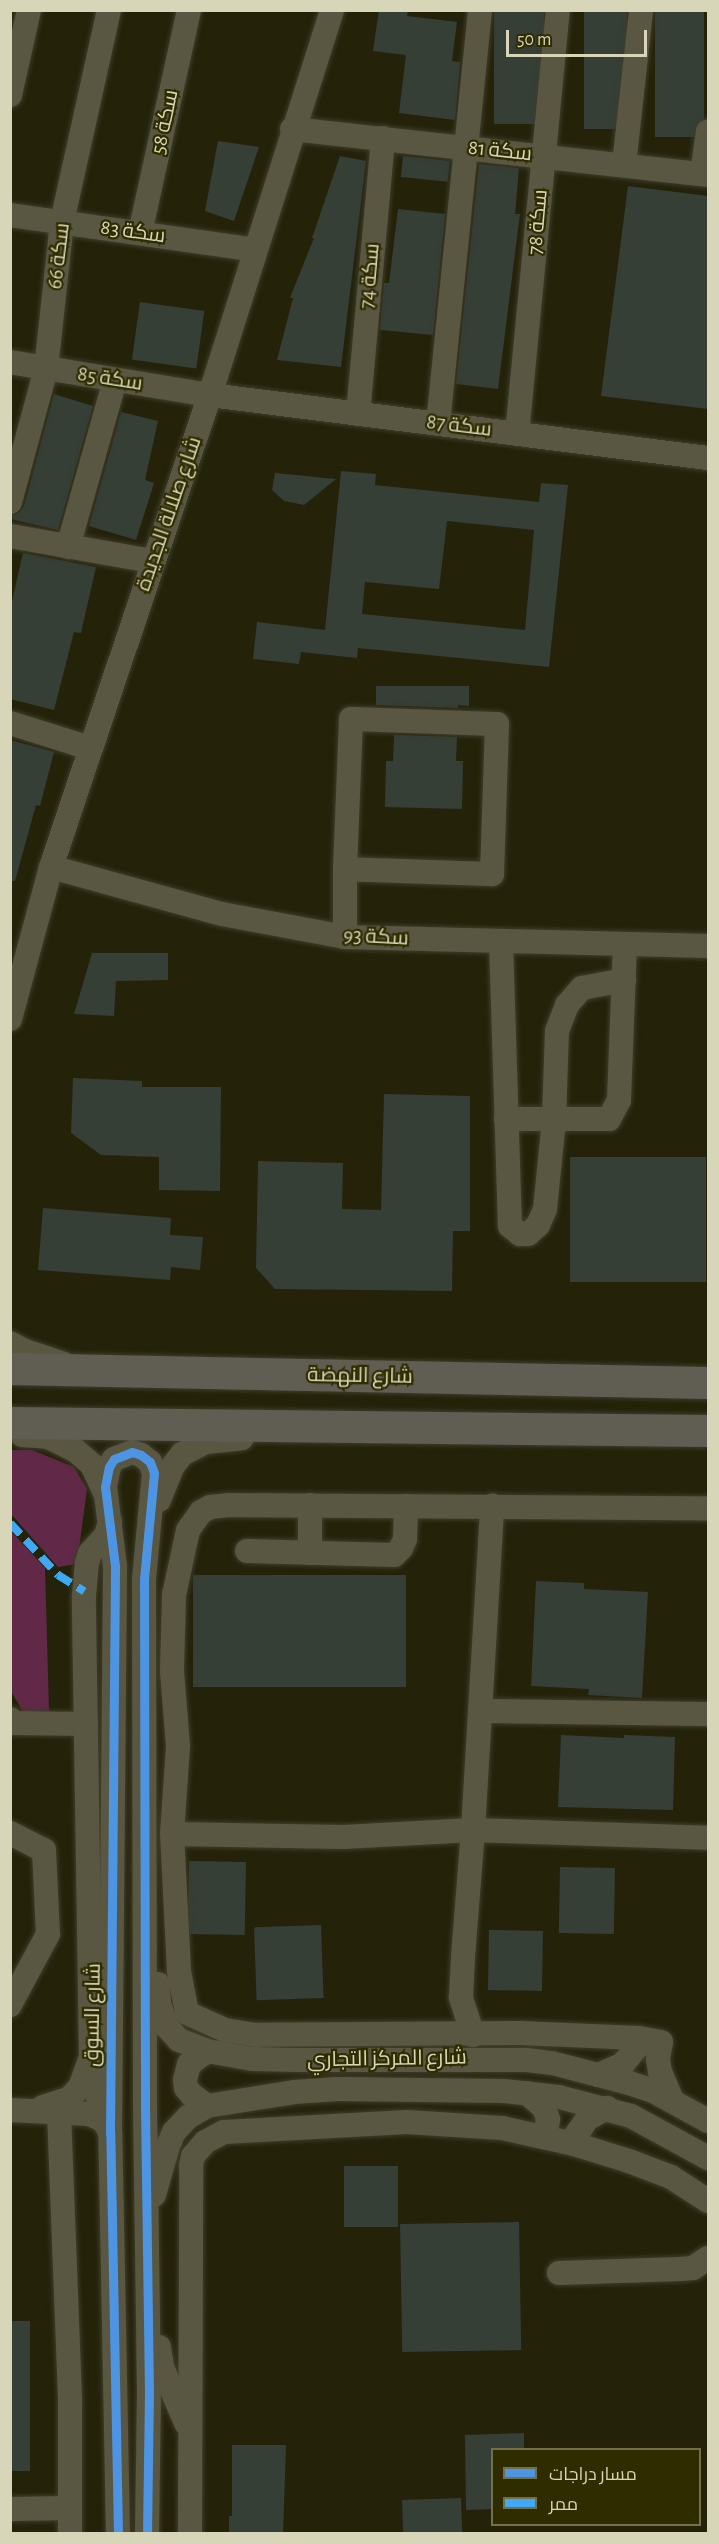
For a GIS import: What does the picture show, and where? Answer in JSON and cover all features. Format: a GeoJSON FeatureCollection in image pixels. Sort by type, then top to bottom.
{"type":"FeatureCollection","features":[{"type":"Feature","properties":{"kind":"main road","name":"شارع النهضة"},"geometry":{"type":"LineString","coordinates":[[10,1370],[80,1369],[708,1383]]}},
{"type":"Feature","properties":{"kind":"main road"},"geometry":{"type":"LineString","coordinates":[[10,1424],[708,1431]]}},
{"type":"Feature","properties":{"kind":"street"},"geometry":{"type":"LineString","coordinates":[[10,95],[28,10]]}},
{"type":"Feature","properties":{"kind":"street","name":"سكة 66"},"geometry":{"type":"LineString","coordinates":[[10,502],[46,369],[62,222],[109,10]]}},
{"type":"Feature","properties":{"kind":"street","name":"سكة 58"},"geometry":{"type":"LineString","coordinates":[[140,233],[189,10]]}},
{"type":"Feature","properties":{"kind":"street","name":"شارع صلالة الجديدة"},"geometry":{"type":"LineString","coordinates":[[10,1019],[51,867],[152,561],[210,395],[292,129],[332,10]]}},
{"type":"Feature","properties":{"kind":"street"},"geometry":{"type":"LineString","coordinates":[[438,424],[480,10]]}},
{"type":"Feature","properties":{"kind":"street","name":"سكة 78"},"geometry":{"type":"LineString","coordinates":[[517,434],[558,10]]}},
{"type":"Feature","properties":{"kind":"street"},"geometry":{"type":"LineString","coordinates":[[624,165],[641,10]]}},
{"type":"Feature","properties":{"kind":"street","name":"سكة 81"},"geometry":{"type":"LineString","coordinates":[[292,129],[705,175]]}},
{"type":"Feature","properties":{"kind":"street"},"geometry":{"type":"LineString","coordinates":[[705,175],[708,131]]}},
{"type":"Feature","properties":{"kind":"street","name":"سكة 74"},"geometry":{"type":"LineString","coordinates":[[358,414],[383,138]]}},
{"type":"Feature","properties":{"kind":"street","name":"سكة 83"},"geometry":{"type":"LineString","coordinates":[[10,215],[255,249]]}},
{"type":"Feature","properties":{"kind":"street","name":"سكة 85"},"geometry":{"type":"LineString","coordinates":[[10,362],[210,395]]}},
{"type":"Feature","properties":{"kind":"street"},"geometry":{"type":"LineString","coordinates":[[68,547],[116,380]]}},
{"type":"Feature","properties":{"kind":"street","name":"سكة 87"},"geometry":{"type":"LineString","coordinates":[[210,395],[708,458]]}},
{"type":"Feature","properties":{"kind":"street"},"geometry":{"type":"LineString","coordinates":[[10,536],[152,561]]}},
{"type":"Feature","properties":{"kind":"street"},"geometry":{"type":"LineString","coordinates":[[345,869],[492,874],[497,724],[351,719],[345,869],[345,937]]}},
{"type":"Feature","properties":{"kind":"street"},"geometry":{"type":"LineString","coordinates":[[10,723],[90,748]]}},
{"type":"Feature","properties":{"kind":"street","name":"سكة 93"},"geometry":{"type":"LineString","coordinates":[[51,867],[222,914],[345,937],[708,945]]}},
{"type":"Feature","properties":{"kind":"street"},"geometry":{"type":"LineString","coordinates":[[501,941],[510,1226],[520,1234],[528,1234],[538,1225],[545,1209],[554,1120],[557,1031],[567,1005],[582,988],[624,980]]}},
{"type":"Feature","properties":{"kind":"street"},"geometry":{"type":"LineString","coordinates":[[506,1119],[609,1119],[619,1100],[625,944]]}},
{"type":"Feature","properties":{"kind":"street"},"geometry":{"type":"LineString","coordinates":[[10,1343],[25,1351],[80,1369]]}},
{"type":"Feature","properties":{"kind":"street"},"geometry":{"type":"LineString","coordinates":[[150,1522],[172,1467],[182,1454],[194,1447],[218,1440],[289,1435],[313,1426]]}},
{"type":"Feature","properties":{"kind":"street"},"geometry":{"type":"LineString","coordinates":[[10,1434],[48,1437],[75,1450],[92,1465],[106,1497]]}},
{"type":"Feature","properties":{"kind":"street"},"geometry":{"type":"LineString","coordinates":[[106,1497],[106,1478],[114,1459],[132,1452],[150,1462],[154,1473],[144,1579],[149,2391],[147,2534]]}},
{"type":"Feature","properties":{"kind":"street","name":"شارع السوق"},"geometry":{"type":"LineString","coordinates":[[106,1497],[115,1566],[106,2126],[117,2534]]}},
{"type":"Feature","properties":{"kind":"street"},"geometry":{"type":"LineString","coordinates":[[310,1505],[310,1553]]}},
{"type":"Feature","properties":{"kind":"street"},"geometry":{"type":"LineString","coordinates":[[650,2040],[519,2033],[256,2036],[225,2030],[187,2013],[179,1971],[172,1834],[178,1746],[172,1671],[174,1595],[188,1530],[194,1520],[210,1507],[310,1505],[708,1508]]}},
{"type":"Feature","properties":{"kind":"street"},"geometry":{"type":"LineString","coordinates":[[247,1551],[394,1555],[401,1548],[405,1539],[406,1506]]}},
{"type":"Feature","properties":{"kind":"street"},"geometry":{"type":"LineString","coordinates":[[473,2035],[461,1997],[492,1506]]}},
{"type":"Feature","properties":{"kind":"street"},"geometry":{"type":"LineString","coordinates":[[106,2126],[91,2058],[84,1596],[90,1553],[106,1535],[110,1522]]}},
{"type":"Feature","properties":{"kind":"street"},"geometry":{"type":"LineString","coordinates":[[480,1711],[708,1713]]}},
{"type":"Feature","properties":{"kind":"street"},"geometry":{"type":"LineString","coordinates":[[145,1717],[160,1721],[176,1719]]}},
{"type":"Feature","properties":{"kind":"street"},"geometry":{"type":"LineString","coordinates":[[11,1723],[86,1724]]}},
{"type":"Feature","properties":{"kind":"street"},"geometry":{"type":"LineString","coordinates":[[144,1748],[161,1745],[178,1746]]}},
{"type":"Feature","properties":{"kind":"street"},"geometry":{"type":"LineString","coordinates":[[172,1834],[343,1837],[473,1830],[708,1838]]}},
{"type":"Feature","properties":{"kind":"street"},"geometry":{"type":"LineString","coordinates":[[10,1833],[44,1850],[48,1934],[10,2005]]}},
{"type":"Feature","properties":{"kind":"street","name":"شارع المركز التجاري"},"geometry":{"type":"LineString","coordinates":[[145,1926],[153,1947],[159,2003],[166,2026],[179,2040],[207,2051],[253,2059],[527,2060],[598,2075],[645,2089],[672,2100],[708,2121]]}},
{"type":"Feature","properties":{"kind":"street"},"geometry":{"type":"LineString","coordinates":[[598,2075],[622,2065],[633,2052],[650,2040]]}},
{"type":"Feature","properties":{"kind":"street"},"geometry":{"type":"LineString","coordinates":[[650,2040],[672,2100]]}},
{"type":"Feature","properties":{"kind":"street"},"geometry":{"type":"LineString","coordinates":[[207,2051],[189,2064],[185,2080],[186,2088],[207,2106]]}},
{"type":"Feature","properties":{"kind":"street"},"geometry":{"type":"LineString","coordinates":[[20,2110],[59,2103],[70,2097],[87,2074],[91,2058]]}},
{"type":"Feature","properties":{"kind":"street","name":"شارع المركز التجاري"},"geometry":{"type":"LineString","coordinates":[[147,2216],[174,2132],[188,2117],[207,2106],[280,2093],[338,2089],[527,2093],[559,2097],[607,2108],[661,2130],[708,2158]]}},
{"type":"Feature","properties":{"kind":"street"},"geometry":{"type":"LineString","coordinates":[[527,2093],[544,2108],[548,2119],[545,2137]]}},
{"type":"Feature","properties":{"kind":"street"},"geometry":{"type":"LineString","coordinates":[[574,2144],[580,2128],[587,2119],[607,2108]]}},
{"type":"Feature","properties":{"kind":"street"},"geometry":{"type":"LineString","coordinates":[[20,2110],[89,2114],[106,2126]]}},
{"type":"Feature","properties":{"kind":"street"},"geometry":{"type":"LineString","coordinates":[[59,2112],[70,2403],[70,2534]]}},
{"type":"Feature","properties":{"kind":"street"},"geometry":{"type":"LineString","coordinates":[[190,2534],[191,2165],[193,2156],[205,2142],[224,2132],[407,2122],[502,2128],[574,2144],[671,2177],[708,2201]]}},
{"type":"Feature","properties":{"kind":"street"},"geometry":{"type":"LineString","coordinates":[[147,2216],[155,2241],[162,2367],[190,2433]]}},
{"type":"Feature","properties":{"kind":"street"},"geometry":{"type":"LineString","coordinates":[[559,2273],[693,2268],[708,2258]]}},
{"type":"Feature","properties":{"kind":"street"},"geometry":{"type":"LineString","coordinates":[[162,2367],[173,2377],[183,2377],[189,2369]]}},
{"type":"Feature","properties":{"kind":"street"},"geometry":{"type":"LineString","coordinates":[[10,2509],[70,2508]]}},
{"type":"Feature","properties":{"kind":"shaded area"},"geometry":{"type":"Polygon","coordinates":[[[11,1450],[32,1450],[74,1467],[87,1489],[77,1564],[58,1567],[11,1514],[11,1450]]]}},
{"type":"Feature","properties":{"kind":"shaded area"},"geometry":{"type":"Polygon","coordinates":[[[10,1530],[45,1568],[49,1711],[23,1712],[11,1691],[10,1530]]]}},
{"type":"Feature","properties":{"kind":"building"},"geometry":{"type":"Polygon","coordinates":[[[379,10],[408,10],[407,16],[457,22],[452,61],[460,62],[455,120],[399,113],[406,55],[373,51],[379,10]]]}},
{"type":"Feature","properties":{"kind":"building"},"geometry":{"type":"Polygon","coordinates":[[[494,10],[544,10],[544,124],[494,124],[494,10]]]}},
{"type":"Feature","properties":{"kind":"building"},"geometry":{"type":"Polygon","coordinates":[[[584,10],[627,10],[627,129],[584,129],[584,10]]]}},
{"type":"Feature","properties":{"kind":"building"},"geometry":{"type":"Polygon","coordinates":[[[655,10],[704,10],[704,137],[655,137],[655,10]]]}},
{"type":"Feature","properties":{"kind":"building"},"geometry":{"type":"Polygon","coordinates":[[[218,141],[259,147],[234,221],[205,211],[218,141]]]}},
{"type":"Feature","properties":{"kind":"building"},"geometry":{"type":"Polygon","coordinates":[[[340,156],[366,161],[341,367],[277,360],[293,298],[290,298],[314,238],[312,238],[340,156]]]}},
{"type":"Feature","properties":{"kind":"building"},"geometry":{"type":"Polygon","coordinates":[[[403,156],[450,161],[448,182],[401,177],[403,156]]]}},
{"type":"Feature","properties":{"kind":"building"},"geometry":{"type":"Polygon","coordinates":[[[479,164],[519,168],[515,214],[520,214],[498,389],[456,384],[479,164]]]}},
{"type":"Feature","properties":{"kind":"building"},"geometry":{"type":"Polygon","coordinates":[[[628,186],[708,196],[708,409],[601,396],[628,186]]]}},
{"type":"Feature","properties":{"kind":"building"},"geometry":{"type":"Polygon","coordinates":[[[398,209],[445,214],[433,335],[380,330],[384,283],[389,283],[398,209]]]}},
{"type":"Feature","properties":{"kind":"building"},"geometry":{"type":"Polygon","coordinates":[[[140,302],[204,311],[196,368],[132,359],[140,302]]]}},
{"type":"Feature","properties":{"kind":"building"},"geometry":{"type":"Polygon","coordinates":[[[54,394],[93,406],[58,530],[10,519],[10,516],[20,512],[24,506],[54,394]]]}},
{"type":"Feature","properties":{"kind":"building"},"geometry":{"type":"Polygon","coordinates":[[[121,412],[158,421],[145,480],[154,483],[136,540],[89,526],[121,412]]]}},
{"type":"Feature","properties":{"kind":"building"},"geometry":{"type":"Polygon","coordinates":[[[341,471],[376,474],[375,485],[539,502],[541,483],[568,485],[549,667],[358,648],[357,658],[301,652],[299,664],[253,659],[257,622],[325,630],[341,471]],[[447,521],[439,589],[365,582],[362,614],[525,630],[534,530],[447,521]]]}},
{"type":"Feature","properties":{"kind":"building"},"geometry":{"type":"Polygon","coordinates":[[[275,473],[336,479],[304,505],[284,501],[272,490],[275,473]]]}},
{"type":"Feature","properties":{"kind":"building"},"geometry":{"type":"Polygon","coordinates":[[[23,553],[96,567],[81,633],[74,632],[54,710],[10,699],[10,610],[23,553]]]}},
{"type":"Feature","properties":{"kind":"building"},"geometry":{"type":"Polygon","coordinates":[[[376,686],[469,686],[469,706],[458,705],[458,708],[376,705],[376,686]]]}},
{"type":"Feature","properties":{"kind":"building"},"geometry":{"type":"Polygon","coordinates":[[[394,735],[457,737],[456,761],[463,761],[462,809],[385,807],[386,761],[393,761],[394,735]]]}},
{"type":"Feature","properties":{"kind":"building"},"geometry":{"type":"Polygon","coordinates":[[[10,740],[54,752],[40,806],[36,805],[15,881],[10,881],[10,740]]]}},
{"type":"Feature","properties":{"kind":"building"},"geometry":{"type":"Polygon","coordinates":[[[92,953],[168,953],[168,980],[116,981],[114,1016],[74,1014],[92,953]]]}},
{"type":"Feature","properties":{"kind":"building"},"geometry":{"type":"Polygon","coordinates":[[[73,1078],[142,1081],[142,1087],[221,1087],[220,1191],[159,1190],[159,1157],[101,1155],[71,1133],[73,1078]]]}},
{"type":"Feature","properties":{"kind":"building"},"geometry":{"type":"Polygon","coordinates":[[[384,1094],[470,1096],[470,1231],[453,1231],[452,1291],[275,1289],[256,1268],[258,1161],[343,1163],[342,1209],[381,1210],[384,1094]]]}},
{"type":"Feature","properties":{"kind":"building"},"geometry":{"type":"Polygon","coordinates":[[[570,1157],[706,1157],[706,1282],[570,1282],[570,1157]]]}},
{"type":"Feature","properties":{"kind":"building"},"geometry":{"type":"Polygon","coordinates":[[[43,1208],[171,1218],[170,1235],[203,1237],[200,1270],[171,1267],[170,1280],[38,1270],[43,1208]]]}},
{"type":"Feature","properties":{"kind":"building"},"geometry":{"type":"Polygon","coordinates":[[[193,1575],[406,1575],[406,1687],[193,1687],[193,1575]]]}},
{"type":"Feature","properties":{"kind":"building"},"geometry":{"type":"Polygon","coordinates":[[[536,1581],[584,1583],[584,1589],[648,1592],[642,1698],[588,1695],[589,1689],[531,1686],[536,1581]]]}},
{"type":"Feature","properties":{"kind":"building"},"geometry":{"type":"Polygon","coordinates":[[[561,1735],[624,1738],[624,1735],[675,1737],[673,1810],[558,1807],[561,1735]]]}},
{"type":"Feature","properties":{"kind":"building"},"geometry":{"type":"Polygon","coordinates":[[[189,1861],[246,1862],[245,1935],[188,1934],[189,1861]]]}},
{"type":"Feature","properties":{"kind":"building"},"geometry":{"type":"Polygon","coordinates":[[[560,1867],[615,1868],[614,1934],[559,1933],[560,1867]]]}},
{"type":"Feature","properties":{"kind":"building"},"geometry":{"type":"Polygon","coordinates":[[[321,1925],[324,1998],[257,2000],[254,1927],[321,1925]]]}},
{"type":"Feature","properties":{"kind":"building"},"geometry":{"type":"Polygon","coordinates":[[[489,1930],[543,1931],[542,1991],[488,1990],[489,1930]]]}},
{"type":"Feature","properties":{"kind":"building"},"geometry":{"type":"Polygon","coordinates":[[[344,2166],[398,2166],[398,2227],[344,2227],[344,2166]]]}},
{"type":"Feature","properties":{"kind":"building"},"geometry":{"type":"Polygon","coordinates":[[[519,2222],[521,2350],[402,2352],[400,2224],[519,2222]]]}},
{"type":"Feature","properties":{"kind":"building"},"geometry":{"type":"Polygon","coordinates":[[[10,2321],[30,2321],[30,2471],[10,2471],[10,2321]]]}},
{"type":"Feature","properties":{"kind":"building"},"geometry":{"type":"Polygon","coordinates":[[[524,2433],[524,2448],[491,2448],[491,2509],[466,2510],[465,2435],[524,2433]]]}},
{"type":"Feature","properties":{"kind":"building"},"geometry":{"type":"Polygon","coordinates":[[[232,2445],[286,2445],[283,2534],[229,2534],[229,2516],[232,2516],[232,2445]]]}},
{"type":"Feature","properties":{"kind":"building"},"geometry":{"type":"Polygon","coordinates":[[[461,2498],[462,2534],[403,2534],[402,2500],[461,2498]]]}},
{"type":"Feature","properties":{"kind":"marked path"},"geometry":{"type":"LineString","coordinates":[[10,1523],[58,1575],[84,1591]]}},
{"type":"Feature","properties":{"kind":"cycle path"},"geometry":{"type":"LineString","coordinates":[[118,2534],[110,2133],[115,1566],[105,1487],[109,1467],[114,1459],[132,1452],[150,1462],[154,1473],[144,1579],[145,2106],[149,2391],[147,2534]]}}]}
